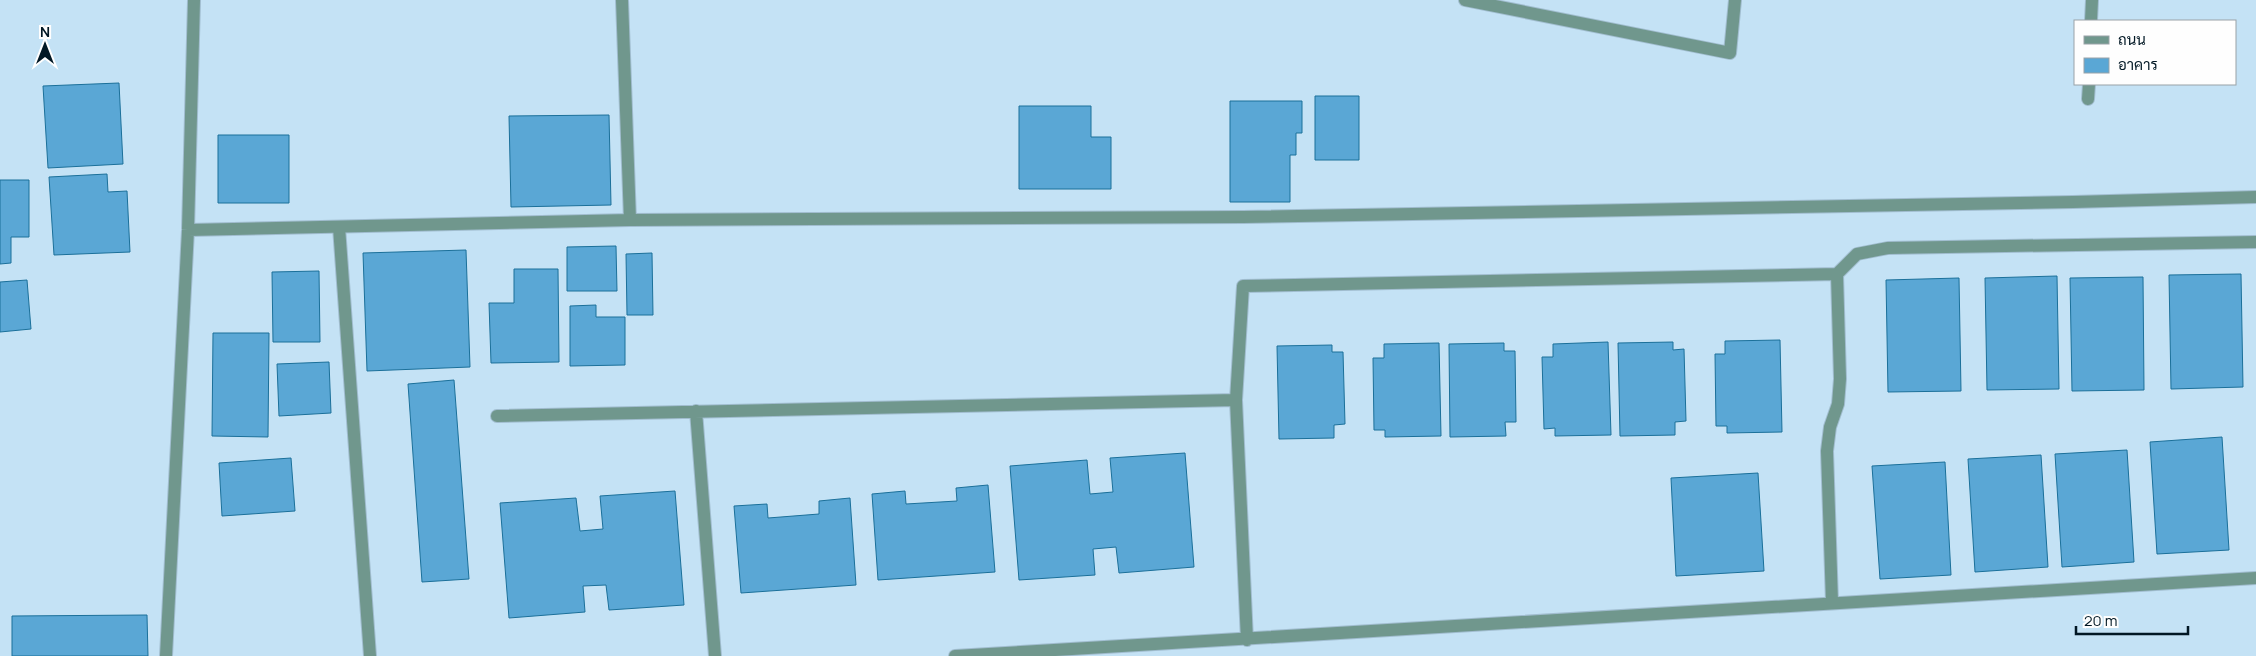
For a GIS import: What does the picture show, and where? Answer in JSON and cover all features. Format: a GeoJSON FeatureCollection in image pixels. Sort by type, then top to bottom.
{"type":"FeatureCollection","features":[{"type":"Feature","properties":{"kind":"street"},"geometry":{"type":"LineString","coordinates":[[166,656],[188,230],[194,0]]}},
{"type":"Feature","properties":{"kind":"street"},"geometry":{"type":"LineString","coordinates":[[622,0],[630,220]]}},
{"type":"Feature","properties":{"kind":"street"},"geometry":{"type":"LineString","coordinates":[[1465,0],[1730,53],[1735,0]]}},
{"type":"Feature","properties":{"kind":"street"},"geometry":{"type":"LineString","coordinates":[[2091,20],[2092,0]]}},
{"type":"Feature","properties":{"kind":"street"},"geometry":{"type":"LineString","coordinates":[[2088,99],[2089,85]]}},
{"type":"Feature","properties":{"kind":"street"},"geometry":{"type":"LineString","coordinates":[[188,230],[630,220],[1263,216],[2256,197]]}},
{"type":"Feature","properties":{"kind":"street"},"geometry":{"type":"LineString","coordinates":[[339,227],[370,656]]}},
{"type":"Feature","properties":{"kind":"street"},"geometry":{"type":"LineString","coordinates":[[1247,640],[1236,400],[1243,286],[1837,274],[1857,254],[1888,248],[2256,242]]}},
{"type":"Feature","properties":{"kind":"street"},"geometry":{"type":"LineString","coordinates":[[1832,602],[1827,451],[1830,427],[1838,404],[1840,379],[1837,274]]}},
{"type":"Feature","properties":{"kind":"street"},"geometry":{"type":"LineString","coordinates":[[497,416],[1236,400]]}},
{"type":"Feature","properties":{"kind":"street"},"geometry":{"type":"LineString","coordinates":[[696,411],[715,656]]}},
{"type":"Feature","properties":{"kind":"street"},"geometry":{"type":"LineString","coordinates":[[955,656],[1247,640],[1832,602],[2256,578]]}},
{"type":"Feature","properties":{"kind":"building"},"geometry":{"type":"Polygon","coordinates":[[[119,83],[123,164],[48,168],[43,86],[119,83]]]}},
{"type":"Feature","properties":{"kind":"building"},"geometry":{"type":"Polygon","coordinates":[[[1315,96],[1359,96],[1359,160],[1315,160],[1315,96]]]}},
{"type":"Feature","properties":{"kind":"building"},"geometry":{"type":"Polygon","coordinates":[[[1230,101],[1302,101],[1302,133],[1296,133],[1296,155],[1290,155],[1290,202],[1230,202],[1230,101]]]}},
{"type":"Feature","properties":{"kind":"building"},"geometry":{"type":"Polygon","coordinates":[[[1019,106],[1091,106],[1091,137],[1111,137],[1111,189],[1019,189],[1019,106]]]}},
{"type":"Feature","properties":{"kind":"building"},"geometry":{"type":"Polygon","coordinates":[[[609,115],[611,205],[511,207],[509,116],[609,115]]]}},
{"type":"Feature","properties":{"kind":"building"},"geometry":{"type":"Polygon","coordinates":[[[218,135],[289,135],[289,203],[218,203],[218,135]]]}},
{"type":"Feature","properties":{"kind":"building"},"geometry":{"type":"Polygon","coordinates":[[[107,174],[108,192],[127,191],[130,252],[54,255],[49,177],[107,174]]]}},
{"type":"Feature","properties":{"kind":"building"},"geometry":{"type":"Polygon","coordinates":[[[0,180],[29,180],[29,237],[11,237],[11,263],[0,264],[0,180]]]}},
{"type":"Feature","properties":{"kind":"building"},"geometry":{"type":"Polygon","coordinates":[[[616,246],[617,291],[567,291],[567,247],[616,246]]]}},
{"type":"Feature","properties":{"kind":"building"},"geometry":{"type":"Polygon","coordinates":[[[466,250],[470,367],[367,371],[363,253],[466,250]]]}},
{"type":"Feature","properties":{"kind":"building"},"geometry":{"type":"Polygon","coordinates":[[[652,253],[653,315],[627,315],[626,254],[652,253]]]}},
{"type":"Feature","properties":{"kind":"building"},"geometry":{"type":"Polygon","coordinates":[[[514,269],[558,269],[559,362],[491,363],[489,303],[514,303],[514,269]]]}},
{"type":"Feature","properties":{"kind":"building"},"geometry":{"type":"Polygon","coordinates":[[[319,271],[320,342],[273,342],[272,272],[319,271]]]}},
{"type":"Feature","properties":{"kind":"building"},"geometry":{"type":"Polygon","coordinates":[[[2241,274],[2243,387],[2171,389],[2169,275],[2241,274]]]}},
{"type":"Feature","properties":{"kind":"building"},"geometry":{"type":"Polygon","coordinates":[[[2057,276],[2059,389],[1987,390],[1985,278],[2057,276]]]}},
{"type":"Feature","properties":{"kind":"building"},"geometry":{"type":"Polygon","coordinates":[[[2143,277],[2144,390],[2072,391],[2070,278],[2143,277]]]}},
{"type":"Feature","properties":{"kind":"building"},"geometry":{"type":"Polygon","coordinates":[[[1959,278],[1961,391],[1888,392],[1886,280],[1959,278]]]}},
{"type":"Feature","properties":{"kind":"building"},"geometry":{"type":"Polygon","coordinates":[[[27,280],[31,329],[0,332],[0,282],[27,280]]]}},
{"type":"Feature","properties":{"kind":"building"},"geometry":{"type":"Polygon","coordinates":[[[596,305],[596,317],[625,317],[625,365],[570,366],[570,306],[596,305]]]}},
{"type":"Feature","properties":{"kind":"building"},"geometry":{"type":"Polygon","coordinates":[[[213,333],[269,333],[268,437],[212,436],[213,333]]]}},
{"type":"Feature","properties":{"kind":"building"},"geometry":{"type":"Polygon","coordinates":[[[1780,340],[1782,432],[1727,433],[1727,426],[1716,426],[1715,354],[1725,354],[1725,341],[1780,340]]]}},
{"type":"Feature","properties":{"kind":"building"},"geometry":{"type":"Polygon","coordinates":[[[1608,342],[1611,435],[1555,436],[1555,428],[1544,429],[1542,357],[1553,357],[1553,344],[1608,342]]]}},
{"type":"Feature","properties":{"kind":"building"},"geometry":{"type":"Polygon","coordinates":[[[1673,342],[1673,350],[1684,349],[1686,421],[1675,422],[1675,435],[1620,436],[1618,343],[1673,342]]]}},
{"type":"Feature","properties":{"kind":"building"},"geometry":{"type":"Polygon","coordinates":[[[1439,343],[1441,436],[1385,437],[1385,430],[1374,430],[1373,358],[1384,358],[1384,344],[1439,343]]]}},
{"type":"Feature","properties":{"kind":"building"},"geometry":{"type":"Polygon","coordinates":[[[1504,343],[1504,351],[1515,351],[1516,422],[1505,422],[1506,436],[1450,437],[1449,344],[1504,343]]]}},
{"type":"Feature","properties":{"kind":"building"},"geometry":{"type":"Polygon","coordinates":[[[1332,345],[1332,352],[1343,352],[1345,424],[1334,425],[1334,438],[1279,439],[1277,346],[1332,345]]]}},
{"type":"Feature","properties":{"kind":"building"},"geometry":{"type":"Polygon","coordinates":[[[329,362],[331,413],[279,416],[277,364],[329,362]]]}},
{"type":"Feature","properties":{"kind":"building"},"geometry":{"type":"Polygon","coordinates":[[[454,380],[469,579],[422,582],[408,384],[454,380]]]}},
{"type":"Feature","properties":{"kind":"building"},"geometry":{"type":"Polygon","coordinates":[[[2222,437],[2229,550],[2157,554],[2150,442],[2222,437]]]}},
{"type":"Feature","properties":{"kind":"building"},"geometry":{"type":"Polygon","coordinates":[[[2127,450],[2134,562],[2062,567],[2055,454],[2127,450]]]}},
{"type":"Feature","properties":{"kind":"building"},"geometry":{"type":"Polygon","coordinates":[[[1185,453],[1194,567],[1119,573],[1116,547],[1093,549],[1095,575],[1019,580],[1010,466],[1087,460],[1090,494],[1113,492],[1110,458],[1185,453]]]}},
{"type":"Feature","properties":{"kind":"building"},"geometry":{"type":"Polygon","coordinates":[[[2041,455],[2048,567],[1975,572],[1968,459],[2041,455]]]}},
{"type":"Feature","properties":{"kind":"building"},"geometry":{"type":"Polygon","coordinates":[[[291,458],[295,511],[222,516],[219,463],[291,458]]]}},
{"type":"Feature","properties":{"kind":"building"},"geometry":{"type":"Polygon","coordinates":[[[1945,462],[1951,575],[1880,579],[1872,466],[1945,462]]]}},
{"type":"Feature","properties":{"kind":"building"},"geometry":{"type":"Polygon","coordinates":[[[1758,473],[1764,571],[1676,576],[1671,478],[1758,473]]]}},
{"type":"Feature","properties":{"kind":"building"},"geometry":{"type":"Polygon","coordinates":[[[988,485],[995,572],[878,580],[872,494],[905,491],[906,504],[957,501],[956,488],[988,485]]]}},
{"type":"Feature","properties":{"kind":"building"},"geometry":{"type":"Polygon","coordinates":[[[675,491],[684,605],[609,610],[606,585],[583,586],[585,612],[509,618],[500,503],[576,498],[580,531],[603,529],[600,496],[675,491]]]}},
{"type":"Feature","properties":{"kind":"building"},"geometry":{"type":"Polygon","coordinates":[[[850,498],[856,585],[741,593],[734,506],[767,504],[768,518],[819,514],[819,501],[850,498]]]}},
{"type":"Feature","properties":{"kind":"building"},"geometry":{"type":"Polygon","coordinates":[[[147,615],[148,656],[12,656],[12,616],[147,615]]]}}]}
